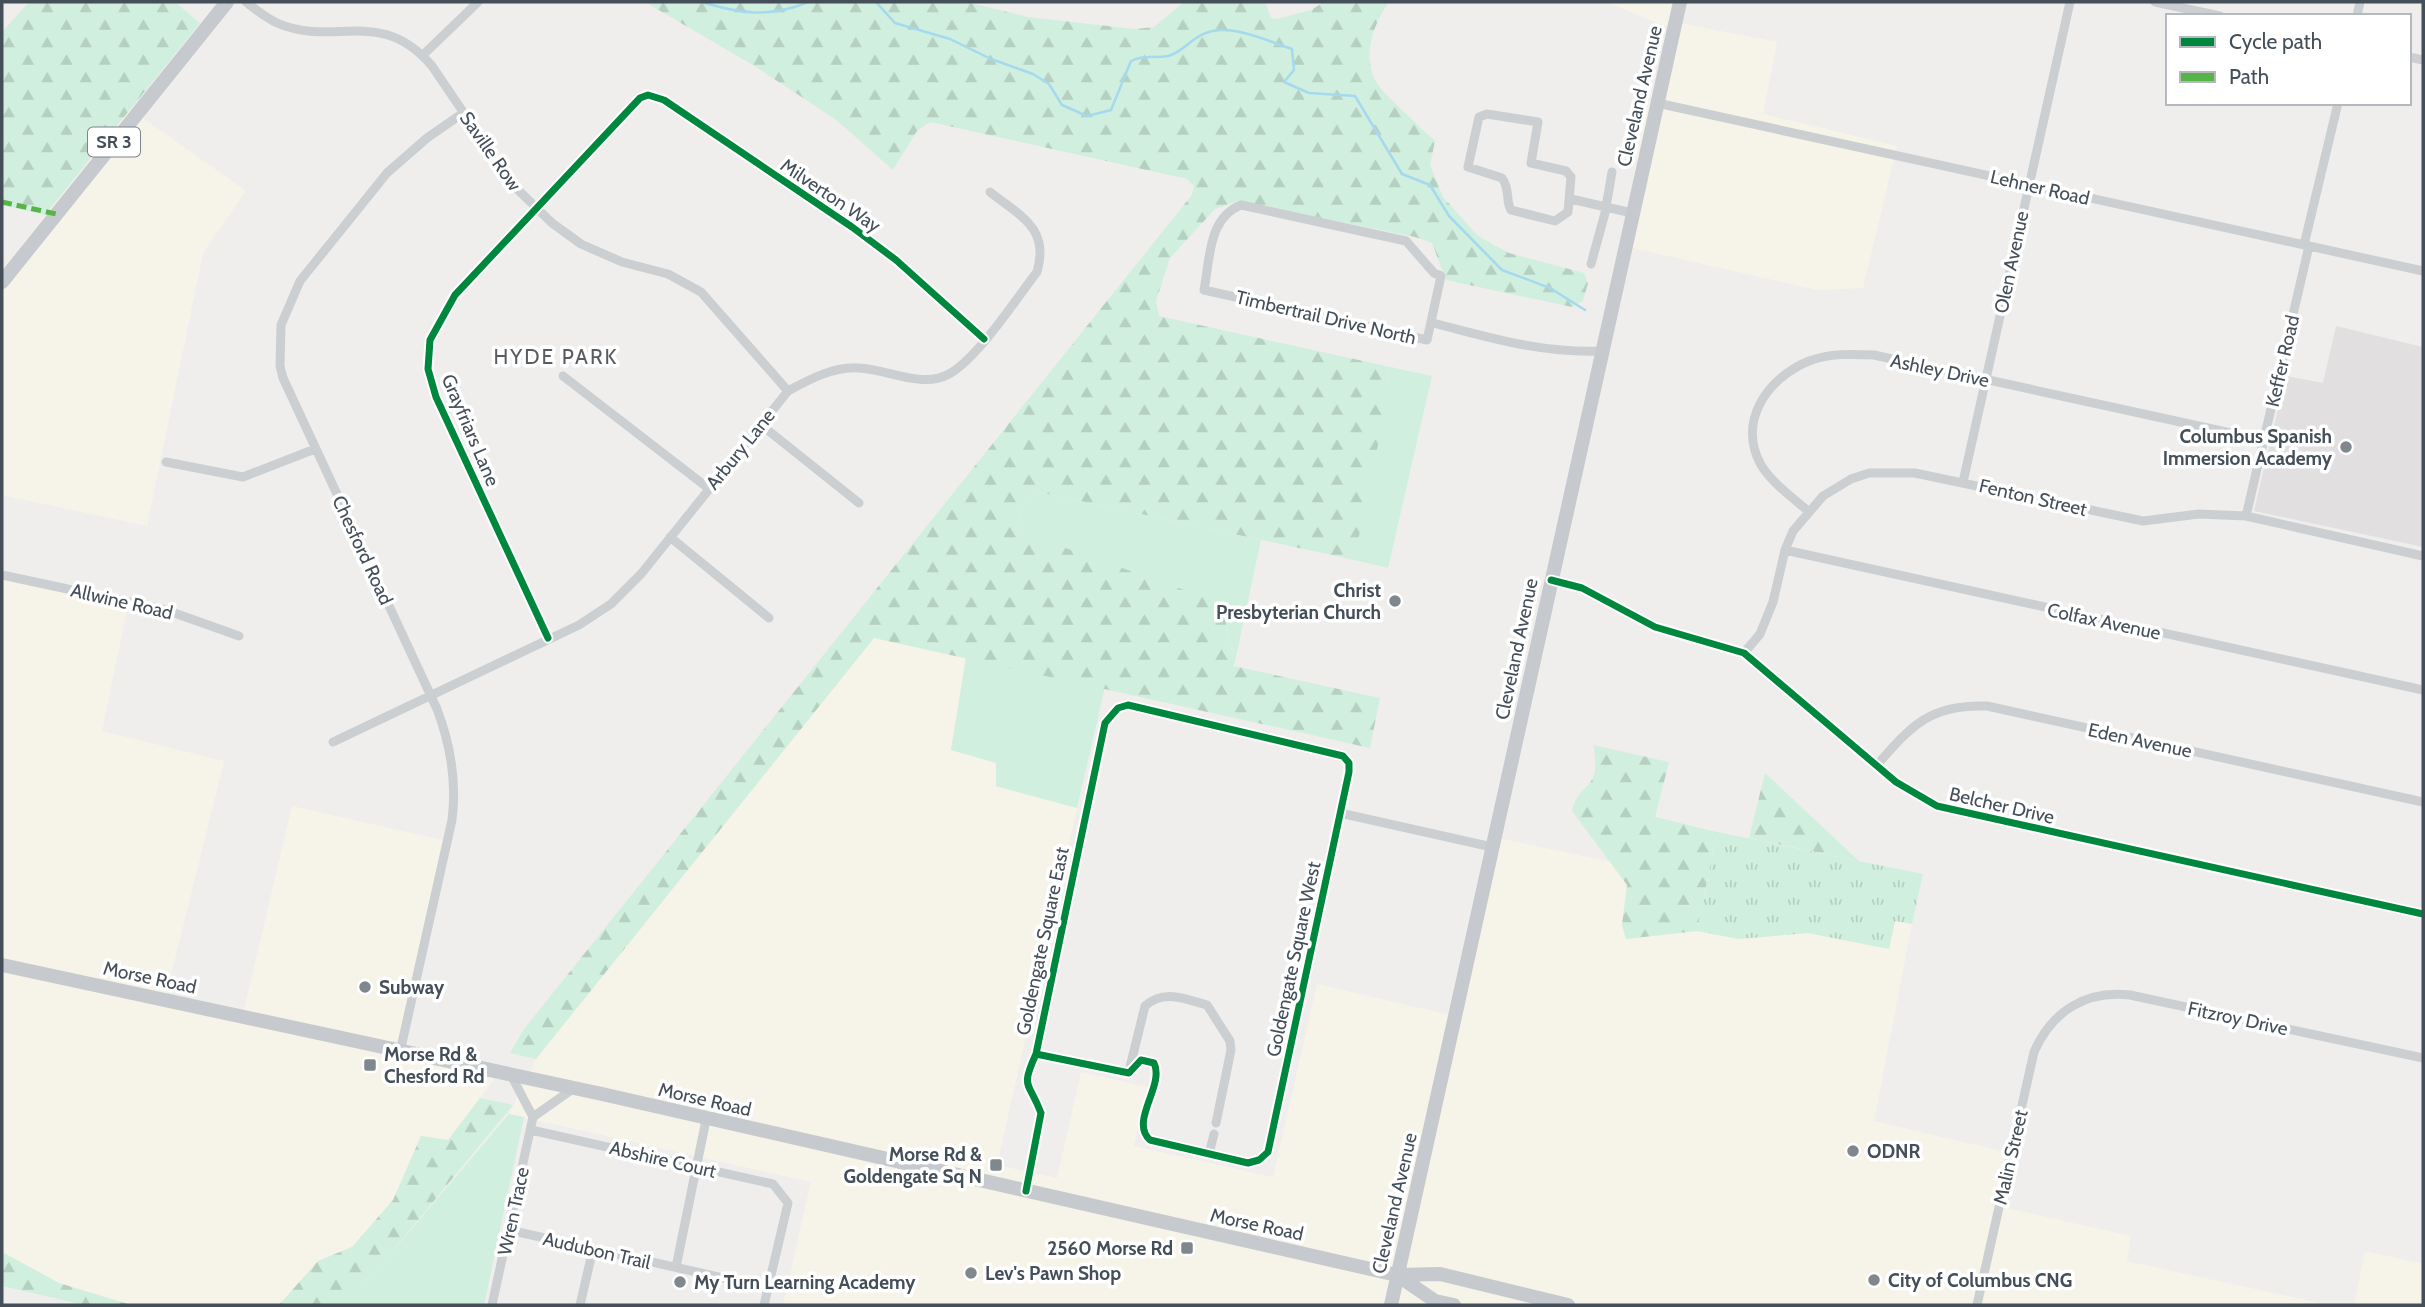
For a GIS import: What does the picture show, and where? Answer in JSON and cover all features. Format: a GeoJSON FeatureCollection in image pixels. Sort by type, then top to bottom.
{"type":"FeatureCollection","features":[{"type":"Feature","properties":{"kind":"main road","name":"SR 3"},"geometry":{"type":"LineString","coordinates":[[2,282],[227,2]]}},
{"type":"Feature","properties":{"kind":"main road","name":"Cleveland Avenue"},"geometry":{"type":"LineString","coordinates":[[1391,1305],[1680,2]]}},
{"type":"Feature","properties":{"kind":"main road","name":"Morse Road"},"geometry":{"type":"LineString","coordinates":[[2,965],[574,1088],[1397,1275],[1440,1275],[1568,1305]]}},
{"type":"Feature","properties":{"kind":"main road","name":"Morse Road"},"geometry":{"type":"LineString","coordinates":[[1397,1275],[1435,1301],[1454,1305]]}},
{"type":"Feature","properties":{"kind":"street","name":"Saville Row"},"geometry":{"type":"LineString","coordinates":[[246,2],[284,25],[382,33],[404,40],[422,55],[512,184],[535,207],[581,244],[622,262],[668,274],[701,292],[788,391]]}},
{"type":"Feature","properties":{"kind":"street"},"geometry":{"type":"LineString","coordinates":[[422,55],[478,2]]}},
{"type":"Feature","properties":{"kind":"street","name":"Olen Avenue"},"geometry":{"type":"LineString","coordinates":[[1963,481],[2070,2]]}},
{"type":"Feature","properties":{"kind":"street"},"geometry":{"type":"LineString","coordinates":[[2155,2],[2211,14]]}},
{"type":"Feature","properties":{"kind":"street","name":"Grayfriars Lane"},"geometry":{"type":"LineString","coordinates":[[548,638],[436,397],[428,369],[430,340],[455,295],[640,98],[648,95]]}},
{"type":"Feature","properties":{"kind":"street","name":"Milverton Way"},"geometry":{"type":"LineString","coordinates":[[648,95],[664,100],[852,227],[896,260],[984,339]]}},
{"type":"Feature","properties":{"kind":"street","name":"Lehner Road"},"geometry":{"type":"LineString","coordinates":[[1657,103],[2423,271]]}},
{"type":"Feature","properties":{"kind":"street","name":"Keffer Road"},"geometry":{"type":"LineString","coordinates":[[2246,516],[2338,105]]}},
{"type":"Feature","properties":{"kind":"street","name":"Chesford Road"},"geometry":{"type":"LineString","coordinates":[[400,1052],[454,802],[450,751],[430,694],[315,449],[280,366],[279,339],[285,310],[299,281],[387,173],[427,138],[463,113]]}},
{"type":"Feature","properties":{"kind":"street"},"geometry":{"type":"LineString","coordinates":[[1495,114],[1538,122],[1531,163],[1566,171],[1572,177],[1571,199],[1568,212],[1555,221],[1511,211],[1508,204],[1510,193],[1503,178],[1468,167],[1479,117],[1495,114]]}},
{"type":"Feature","properties":{"kind":"street"},"geometry":{"type":"LineString","coordinates":[[1591,264],[1612,172]]}},
{"type":"Feature","properties":{"kind":"street","name":"Arbury Lane"},"geometry":{"type":"LineString","coordinates":[[333,742],[579,625],[611,604],[670,537],[788,391],[815,376],[857,367],[916,379],[947,376],[966,361],[1037,272],[1041,247],[1032,225],[990,192]]}},
{"type":"Feature","properties":{"kind":"street"},"geometry":{"type":"LineString","coordinates":[[1571,199],[1632,213]]}},
{"type":"Feature","properties":{"kind":"street","name":"Timbertrail Drive North"},"geometry":{"type":"LineString","coordinates":[[1241,205],[1406,241],[1434,273],[1441,276],[1433,323],[1427,340],[1204,290],[1217,222],[1227,210],[1241,205]]}},
{"type":"Feature","properties":{"kind":"street","name":"Timbertrail Drive North"},"geometry":{"type":"LineString","coordinates":[[1433,323],[1538,349],[1559,352],[1601,351]]}},
{"type":"Feature","properties":{"kind":"street","name":"Ashley Drive"},"geometry":{"type":"LineString","coordinates":[[1808,510],[1762,467],[1753,445],[1752,422],[1759,402],[1772,385],[1808,361],[1845,353],[1874,355],[2263,440]]}},
{"type":"Feature","properties":{"kind":"street"},"geometry":{"type":"LineString","coordinates":[[563,376],[708,488]]}},
{"type":"Feature","properties":{"kind":"street"},"geometry":{"type":"LineString","coordinates":[[760,424],[859,503]]}},
{"type":"Feature","properties":{"kind":"street"},"geometry":{"type":"LineString","coordinates":[[166,462],[243,477],[315,449]]}},
{"type":"Feature","properties":{"kind":"street","name":"Fenton Street"},"geometry":{"type":"LineString","coordinates":[[1744,653],[1760,634],[1773,602],[1785,550],[1808,510],[1833,489],[1870,473],[1915,472],[2143,521],[2199,514],[2246,516],[2423,556]]}},
{"type":"Feature","properties":{"kind":"street"},"geometry":{"type":"LineString","coordinates":[[670,537],[769,618]]}},
{"type":"Feature","properties":{"kind":"street","name":"Colfax Avenue"},"geometry":{"type":"LineString","coordinates":[[1785,550],[2423,690]]}},
{"type":"Feature","properties":{"kind":"street","name":"Allwine Road"},"geometry":{"type":"LineString","coordinates":[[2,575],[166,610],[239,636]]}},
{"type":"Feature","properties":{"kind":"street","name":"Belcher Drive"},"geometry":{"type":"LineString","coordinates":[[1550,580],[1582,588],[1655,627],[1744,653],[1915,795],[1964,814],[2423,914]]}},
{"type":"Feature","properties":{"kind":"street","name":"Goldengate Square West"},"geometry":{"type":"LineString","coordinates":[[1128,705],[1335,752],[1349,763],[1268,1152],[1259,1160],[1248,1163],[1209,1154]]}},
{"type":"Feature","properties":{"kind":"street","name":"Goldengate Square East"},"geometry":{"type":"LineString","coordinates":[[1027,1191],[1041,1112],[1028,1091],[1026,1077],[1036,1054],[1105,723],[1110,714],[1128,705]]}},
{"type":"Feature","properties":{"kind":"street","name":"Eden Avenue"},"geometry":{"type":"LineString","coordinates":[[1877,765],[1911,727],[1925,717],[1947,708],[1987,706],[2423,802]]}},
{"type":"Feature","properties":{"kind":"street"},"geometry":{"type":"LineString","coordinates":[[1340,813],[1492,847]]}},
{"type":"Feature","properties":{"kind":"street","name":"Fitzroy Drive"},"geometry":{"type":"LineString","coordinates":[[2058,1016],[2085,998],[2130,995],[2423,1058]]}},
{"type":"Feature","properties":{"kind":"street"},"geometry":{"type":"LineString","coordinates":[[1129,1073],[1145,1006],[1152,1000],[1168,996],[1207,1005],[1230,1041],[1230,1058],[1216,1123]]}},
{"type":"Feature","properties":{"kind":"street","name":"Malin Street"},"geometry":{"type":"LineString","coordinates":[[1977,1305],[2034,1052],[2058,1016]]}},
{"type":"Feature","properties":{"kind":"street"},"geometry":{"type":"LineString","coordinates":[[1036,1054],[1129,1073]]}},
{"type":"Feature","properties":{"kind":"street"},"geometry":{"type":"LineString","coordinates":[[1129,1073],[1142,1060],[1154,1063],[1156,1068],[1143,1126],[1150,1140],[1209,1154],[1214,1134]]}},
{"type":"Feature","properties":{"kind":"street"},"geometry":{"type":"LineString","coordinates":[[511,1075],[533,1117],[574,1088]]}},
{"type":"Feature","properties":{"kind":"street","name":"Wren Trace"},"geometry":{"type":"LineString","coordinates":[[492,1305],[533,1117]]}},
{"type":"Feature","properties":{"kind":"street"},"geometry":{"type":"LineString","coordinates":[[676,1267],[706,1120]]}},
{"type":"Feature","properties":{"kind":"street","name":"Abshire Court"},"geometry":{"type":"LineString","coordinates":[[531,1130],[773,1184],[788,1203],[768,1288]]}},
{"type":"Feature","properties":{"kind":"street","name":"Audubon Trail"},"geometry":{"type":"LineString","coordinates":[[509,1230],[768,1288]]}},
{"type":"Feature","properties":{"kind":"street"},"geometry":{"type":"LineString","coordinates":[[580,1305],[593,1249]]}},
{"type":"Feature","properties":{"kind":"street"},"geometry":{"type":"LineString","coordinates":[[764,1305],[768,1288]]}},
{"type":"Feature","properties":{"kind":"shaded area"},"geometry":{"type":"Polygon","coordinates":[[[1606,2],[1678,2],[1675,22],[1777,42],[1763,114],[1897,146],[1863,288],[1818,290],[1624,246],[1641,129],[1672,29],[1606,2]]]}},
{"type":"Feature","properties":{"kind":"shaded area"},"geometry":{"type":"Polygon","coordinates":[[[130,109],[246,191],[203,253],[147,526],[2,495],[2,271],[130,109]]]}},
{"type":"Feature","properties":{"kind":"shaded area","name":"Columbus Spanish Immersion Academy"},"geometry":{"type":"Polygon","coordinates":[[[2336,326],[2423,347],[2423,547],[2254,511],[2286,376],[2323,383],[2336,326]]]}},
{"type":"Feature","properties":{"kind":"shaded area"},"geometry":{"type":"Polygon","coordinates":[[[2,578],[128,605],[102,731],[224,761],[165,1000],[242,1018],[292,806],[447,841],[401,1052],[499,1073],[448,1141],[421,1137],[393,1200],[352,1247],[318,1261],[279,1305],[131,1305],[59,1283],[2,1252],[2,578]]]}},
{"type":"Feature","properties":{"kind":"shaded area"},"geometry":{"type":"Polygon","coordinates":[[[874,638],[966,657],[951,750],[996,763],[997,787],[1077,808],[997,1165],[1057,1178],[1081,1072],[1147,1087],[1134,1146],[1273,1177],[1317,984],[1454,1016],[1493,837],[1611,862],[1627,885],[1622,925],[1626,939],[1697,931],[1739,939],[1808,933],[1888,949],[1895,920],[1912,924],[1874,1121],[2010,1153],[1998,1206],[2131,1236],[2127,1261],[2328,1305],[783,1305],[811,1182],[509,1114],[536,1059],[874,638]]]}},
{"type":"Feature","properties":{"kind":"shaded area"},"geometry":{"type":"Polygon","coordinates":[[[2365,1251],[2423,1264],[2423,1305],[2354,1305],[2365,1251]]]}},
{"type":"Feature","properties":{"kind":"green space"},"geometry":{"type":"Polygon","coordinates":[[[29,2],[175,2],[200,23],[45,215],[2,205],[2,32],[29,2]]]}},
{"type":"Feature","properties":{"kind":"green space"},"geometry":{"type":"Polygon","coordinates":[[[645,2],[966,2],[1028,17],[1135,29],[1154,27],[1184,2],[1265,2],[1271,18],[1277,19],[1311,10],[1324,2],[1389,2],[1372,38],[1371,68],[1374,78],[1384,92],[1435,141],[1430,165],[1443,197],[1478,236],[1509,253],[1584,273],[1588,283],[1583,301],[1572,307],[1446,280],[1432,243],[1415,237],[1237,201],[1215,209],[1170,258],[1156,301],[1159,316],[1386,366],[1390,387],[1359,536],[1351,550],[1341,557],[1039,492],[1026,498],[1017,525],[1020,532],[1207,598],[1224,613],[1234,666],[1380,698],[1370,748],[874,638],[536,1059],[510,1053],[524,1029],[1191,196],[1194,186],[1187,179],[930,122],[917,131],[893,170],[835,119],[756,67],[645,2]]]}},
{"type":"Feature","properties":{"kind":"green space"},"geometry":{"type":"Polygon","coordinates":[[[1386,366],[1432,376],[1388,568],[1341,557],[1351,550],[1390,387],[1386,366]]]}},
{"type":"Feature","properties":{"kind":"green space"},"geometry":{"type":"Polygon","coordinates":[[[1039,492],[1261,540],[1234,666],[1224,613],[1020,532],[1017,525],[1026,498],[1039,492]]]}},
{"type":"Feature","properties":{"kind":"green space"},"geometry":{"type":"Polygon","coordinates":[[[966,657],[1105,687],[1077,808],[996,786],[996,763],[951,750],[966,657]]]}},
{"type":"Feature","properties":{"kind":"green space"},"geometry":{"type":"Polygon","coordinates":[[[1593,745],[1669,762],[1655,817],[1717,832],[1697,931],[1626,939],[1622,925],[1627,885],[1572,811],[1575,801],[1593,779],[1593,745]]]}},
{"type":"Feature","properties":{"kind":"green space"},"geometry":{"type":"Polygon","coordinates":[[[1765,773],[1859,861],[1749,838],[1765,773]]]}},
{"type":"Feature","properties":{"kind":"green space"},"geometry":{"type":"Polygon","coordinates":[[[1717,832],[1923,874],[1912,924],[1895,921],[1889,949],[1808,933],[1739,939],[1697,931],[1717,832]]]}},
{"type":"Feature","properties":{"kind":"green space"},"geometry":{"type":"Polygon","coordinates":[[[480,1098],[513,1105],[381,1265],[339,1305],[279,1305],[318,1261],[352,1247],[393,1200],[421,1136],[448,1140],[480,1098]]]}},
{"type":"Feature","properties":{"kind":"green space"},"geometry":{"type":"Polygon","coordinates":[[[509,1114],[524,1117],[484,1305],[339,1305],[381,1265],[509,1114]]]}},
{"type":"Feature","properties":{"kind":"green space"},"geometry":{"type":"Polygon","coordinates":[[[2,1252],[59,1283],[131,1305],[84,1305],[2,1286],[2,1252]]]}},
{"type":"Feature","properties":{"kind":"waterway"},"geometry":{"type":"LineString","coordinates":[[702,2],[755,12],[781,10],[808,2]]}},
{"type":"Feature","properties":{"kind":"waterway"},"geometry":{"type":"LineString","coordinates":[[876,2],[895,23],[950,39],[991,59],[1033,74],[1049,84],[1062,105],[1087,116],[1111,110],[1131,61],[1174,54],[1206,33],[1216,30],[1238,32],[1292,49],[1294,70],[1284,82],[1309,93],[1355,96],[1402,174],[1430,185],[1449,216],[1502,270],[1550,288],[1585,310]]}},
{"type":"Feature","properties":{"kind":"marked path"},"geometry":{"type":"LineString","coordinates":[[2,202],[56,214]]}},
{"type":"Feature","properties":{"kind":"cycle path"},"geometry":{"type":"LineString","coordinates":[[548,638],[436,397],[428,369],[430,340],[455,295],[640,98],[648,95],[664,100],[852,227],[896,260],[984,339]]}},
{"type":"Feature","properties":{"kind":"cycle path"},"geometry":{"type":"LineString","coordinates":[[1551,580],[1582,588],[1655,627],[1744,653],[1896,782],[1937,806],[2423,914]]}},
{"type":"Feature","properties":{"kind":"cycle path"},"geometry":{"type":"LineString","coordinates":[[1026,1191],[1041,1113],[1028,1085],[1028,1073],[1036,1054],[1105,723],[1118,708],[1128,705],[1343,756],[1349,763],[1349,772],[1268,1152],[1259,1160],[1248,1163],[1150,1140],[1143,1123],[1155,1082],[1154,1063],[1141,1060],[1129,1073],[1036,1054]]}},
{"type":"Feature","properties":{"kind":"place","name":"Columbus Spanish Immersion Academy"},"geometry":{"type":"Point","coordinates":[2346,447]}},
{"type":"Feature","properties":{"kind":"place","name":"Christ Presbyterian Church"},"geometry":{"type":"Point","coordinates":[1395,601]}},
{"type":"Feature","properties":{"kind":"place","name":"Subway"},"geometry":{"type":"Point","coordinates":[365,987]}},
{"type":"Feature","properties":{"kind":"place","name":"Morse Rd & Chesford Rd"},"geometry":{"type":"Point","coordinates":[370,1065]}},
{"type":"Feature","properties":{"kind":"place","name":"ODNR"},"geometry":{"type":"Point","coordinates":[1853,1151]}},
{"type":"Feature","properties":{"kind":"place","name":"Morse Rd & Goldengate Sq N"},"geometry":{"type":"Point","coordinates":[996,1165]}},
{"type":"Feature","properties":{"kind":"place","name":"2560 Morse Rd"},"geometry":{"type":"Point","coordinates":[1187,1248]}},
{"type":"Feature","properties":{"kind":"place","name":"Lev's Pawn Shop"},"geometry":{"type":"Point","coordinates":[971,1273]}},
{"type":"Feature","properties":{"kind":"place","name":"City of Columbus CNG"},"geometry":{"type":"Point","coordinates":[1874,1280]}},
{"type":"Feature","properties":{"kind":"place","name":"My Turn Learning Academy"},"geometry":{"type":"Point","coordinates":[680,1282]}},
{"type":"Feature","properties":{"kind":"district","name":"HYDE PARK"},"geometry":{"type":"Point","coordinates":[556,357]}}]}
